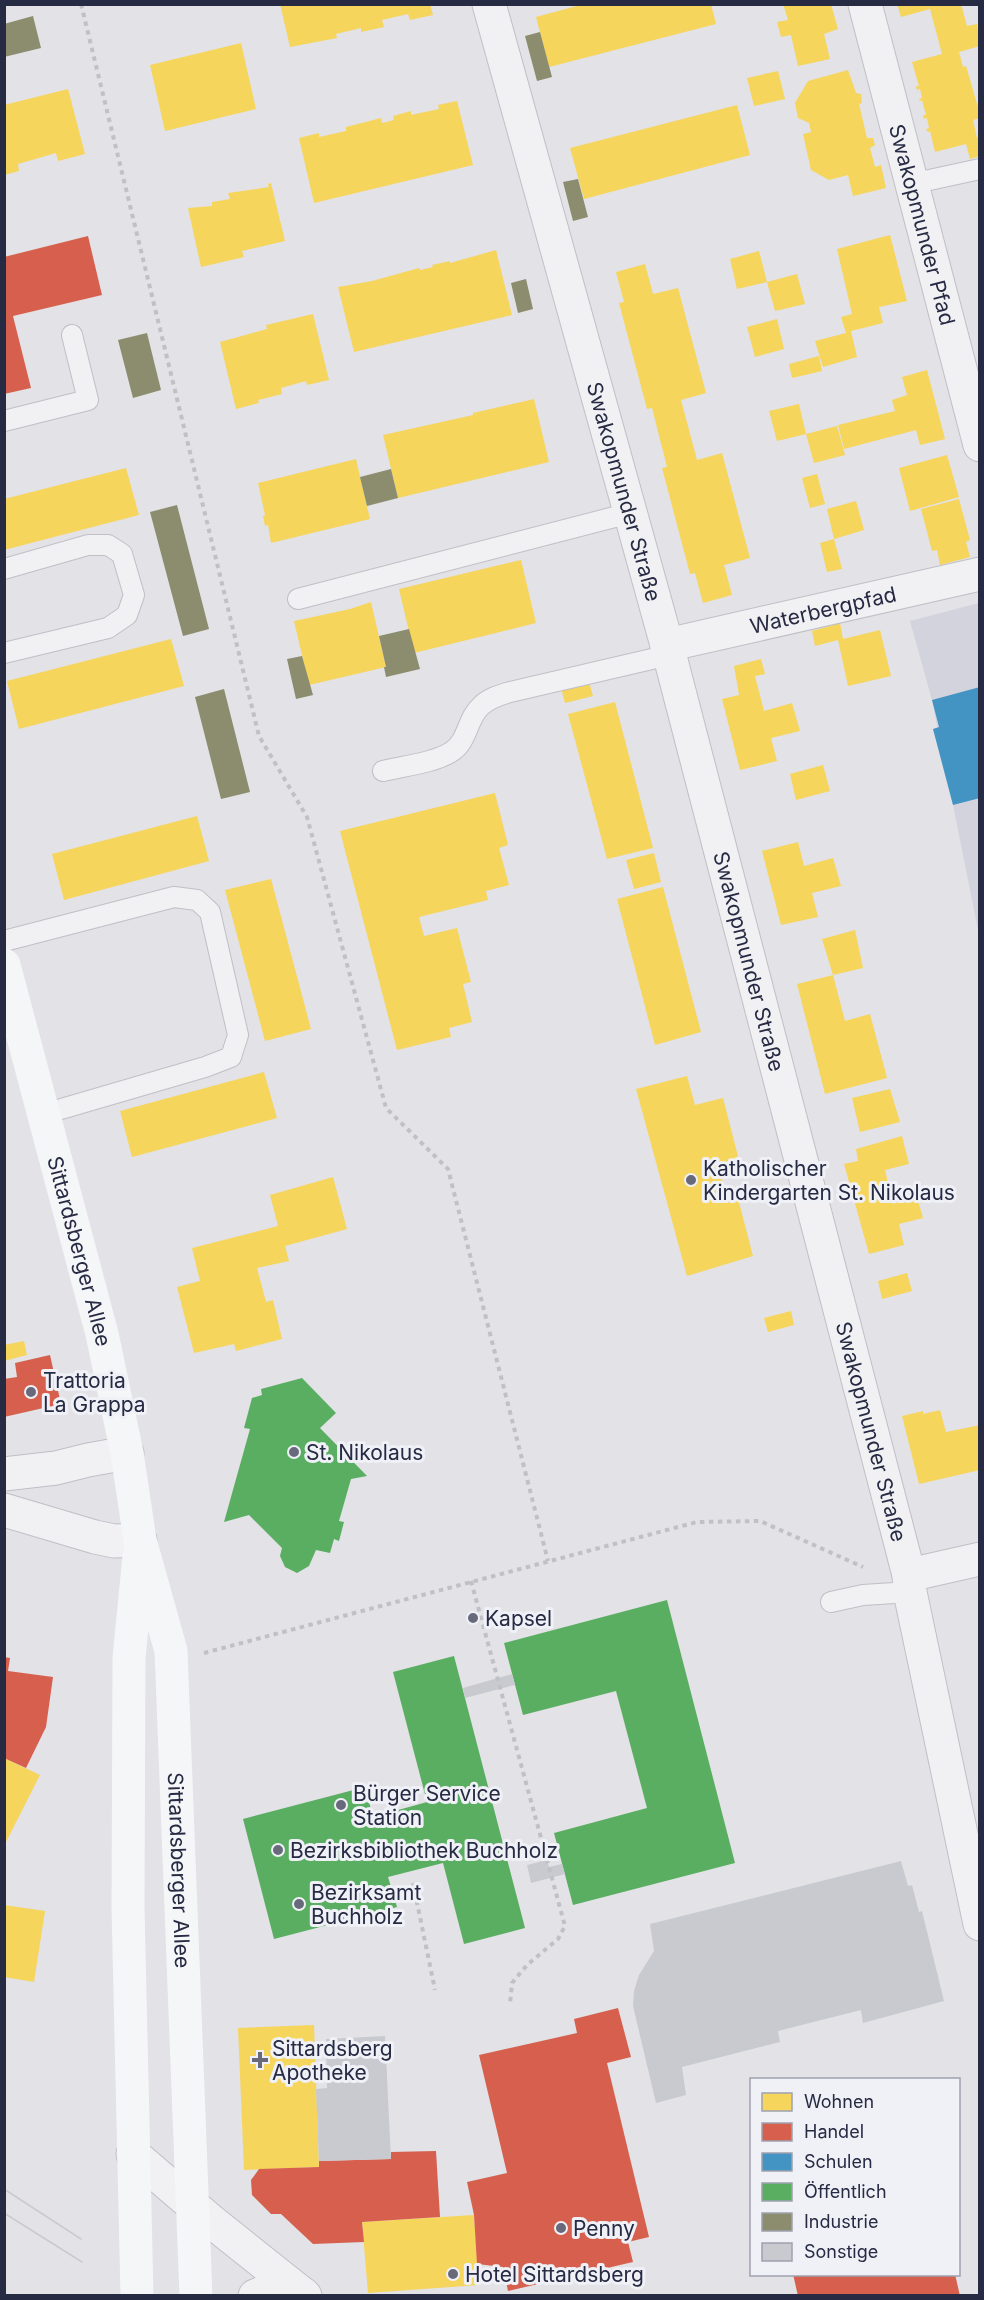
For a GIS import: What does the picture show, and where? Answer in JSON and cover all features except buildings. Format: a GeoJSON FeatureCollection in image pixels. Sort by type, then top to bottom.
{"type":"FeatureCollection","features":[{"type":"Feature","properties":{"kind":"main road","name":"Sittardsberger Allee"},"geometry":{"type":"LineString","coordinates":[[4,964],[102,1334],[127,1453],[140,1540],[171,1651],[195,2295]]}},
{"type":"Feature","properties":{"kind":"main road","name":"Sittardsberger Allee"},"geometry":{"type":"LineString","coordinates":[[137,2295],[128,1907],[128,1667],[140,1540]]}},
{"type":"Feature","properties":{"kind":"street","name":"Swakopmunder Straße"},"geometry":{"type":"LineString","coordinates":[[489,4],[668,650],[910,1584],[980,1924]]}},
{"type":"Feature","properties":{"kind":"street","name":"Swakopmunder Pfad"},"geometry":{"type":"LineString","coordinates":[[865,4],[980,445]]}},
{"type":"Feature","properties":{"kind":"street","name":"Waterbergpfad"},"geometry":{"type":"LineString","coordinates":[[668,650],[980,574]]}},
{"type":"Feature","properties":{"kind":"street"},"geometry":{"type":"LineString","coordinates":[[4,1474],[56,1468],[127,1453]]}},
{"type":"Feature","properties":{"kind":"street"},"geometry":{"type":"LineString","coordinates":[[4,1510],[94,1537],[114,1541],[140,1540]]}},
{"type":"Feature","properties":{"kind":"street"},"geometry":{"type":"LineString","coordinates":[[910,1584],[980,1559]]}},
{"type":"Feature","properties":{"kind":"street"},"geometry":{"type":"LineString","coordinates":[[133,2154],[304,2295]]}},
{"type":"Feature","properties":{"kind":"street"},"geometry":{"type":"LineString","coordinates":[[255,2295],[267,2291],[304,2295]]}},
{"type":"Feature","properties":{"kind":"lane"},"geometry":{"type":"LineString","coordinates":[[911,184],[980,169]]}},
{"type":"Feature","properties":{"kind":"lane"},"geometry":{"type":"LineString","coordinates":[[4,421],[88,400],[72,335]]}},
{"type":"Feature","properties":{"kind":"lane"},"geometry":{"type":"LineString","coordinates":[[298,599],[630,513]]}},
{"type":"Feature","properties":{"kind":"lane"},"geometry":{"type":"LineString","coordinates":[[4,569],[88,545],[108,545],[122,554],[134,595],[127,615],[108,628],[4,653]]}},
{"type":"Feature","properties":{"kind":"lane"},"geometry":{"type":"LineString","coordinates":[[383,771],[453,752],[462,741],[473,715],[490,699],[668,650]]}},
{"type":"Feature","properties":{"kind":"lane"},"geometry":{"type":"LineString","coordinates":[[4,941],[174,897],[197,900],[210,912],[238,1035],[231,1057],[205,1067],[44,1114]]}},
{"type":"Feature","properties":{"kind":"lane"},"geometry":{"type":"LineString","coordinates":[[831,1602],[910,1584]]}},
{"type":"Feature","properties":{"kind":"path"},"geometry":{"type":"LineString","coordinates":[[81,4],[259,736],[307,817],[386,1108],[448,1169],[548,1561]]}},
{"type":"Feature","properties":{"kind":"path"},"geometry":{"type":"LineString","coordinates":[[171,1651],[199,1645],[200,1654],[697,1522],[760,1521],[910,1584]]}},
{"type":"Feature","properties":{"kind":"path"},"geometry":{"type":"LineString","coordinates":[[471,1581],[565,1926],[558,1939],[527,1965],[512,1983],[510,2004]]}},
{"type":"Feature","properties":{"kind":"path"},"geometry":{"type":"LineString","coordinates":[[413,1883],[435,1990]]}},
{"type":"Feature","properties":{"kind":"shaded area"},"geometry":{"type":"Polygon","coordinates":[[[979,603],[979,935],[932,700],[910,621],[979,603]]]}},
{"type":"Feature","properties":{"kind":"tram line"},"geometry":{"type":"LineString","coordinates":[[4,2189],[81,2239]]}},
{"type":"Feature","properties":{"kind":"tram line"},"geometry":{"type":"LineString","coordinates":[[4,2213],[82,2262]]}},
{"type":"Feature","properties":{"kind":"place","name":"Katholischer Kindergarten St. Nikolaus"},"geometry":{"type":"Point","coordinates":[691,1180]}},
{"type":"Feature","properties":{"kind":"place","name":"Trattoria La Grappa"},"geometry":{"type":"Point","coordinates":[31,1392]}},
{"type":"Feature","properties":{"kind":"place","name":"St. Nikolaus"},"geometry":{"type":"Point","coordinates":[294,1452]}},
{"type":"Feature","properties":{"kind":"place","name":"Kapsel"},"geometry":{"type":"Point","coordinates":[473,1618]}},
{"type":"Feature","properties":{"kind":"place","name":"Bürger Service Station"},"geometry":{"type":"Point","coordinates":[341,1805]}},
{"type":"Feature","properties":{"kind":"place","name":"Bezirksbibliothek Buchholz"},"geometry":{"type":"Point","coordinates":[278,1850]}},
{"type":"Feature","properties":{"kind":"place","name":"Bezirksamt Buchholz"},"geometry":{"type":"Point","coordinates":[299,1904]}},
{"type":"Feature","properties":{"kind":"place","name":"Sittardsberg Apotheke"},"geometry":{"type":"Point","coordinates":[260,2060]}},
{"type":"Feature","properties":{"kind":"place","name":"Penny"},"geometry":{"type":"Point","coordinates":[561,2228]}},
{"type":"Feature","properties":{"kind":"place","name":"Hotel Sittardsberg"},"geometry":{"type":"Point","coordinates":[453,2274]}}]}
